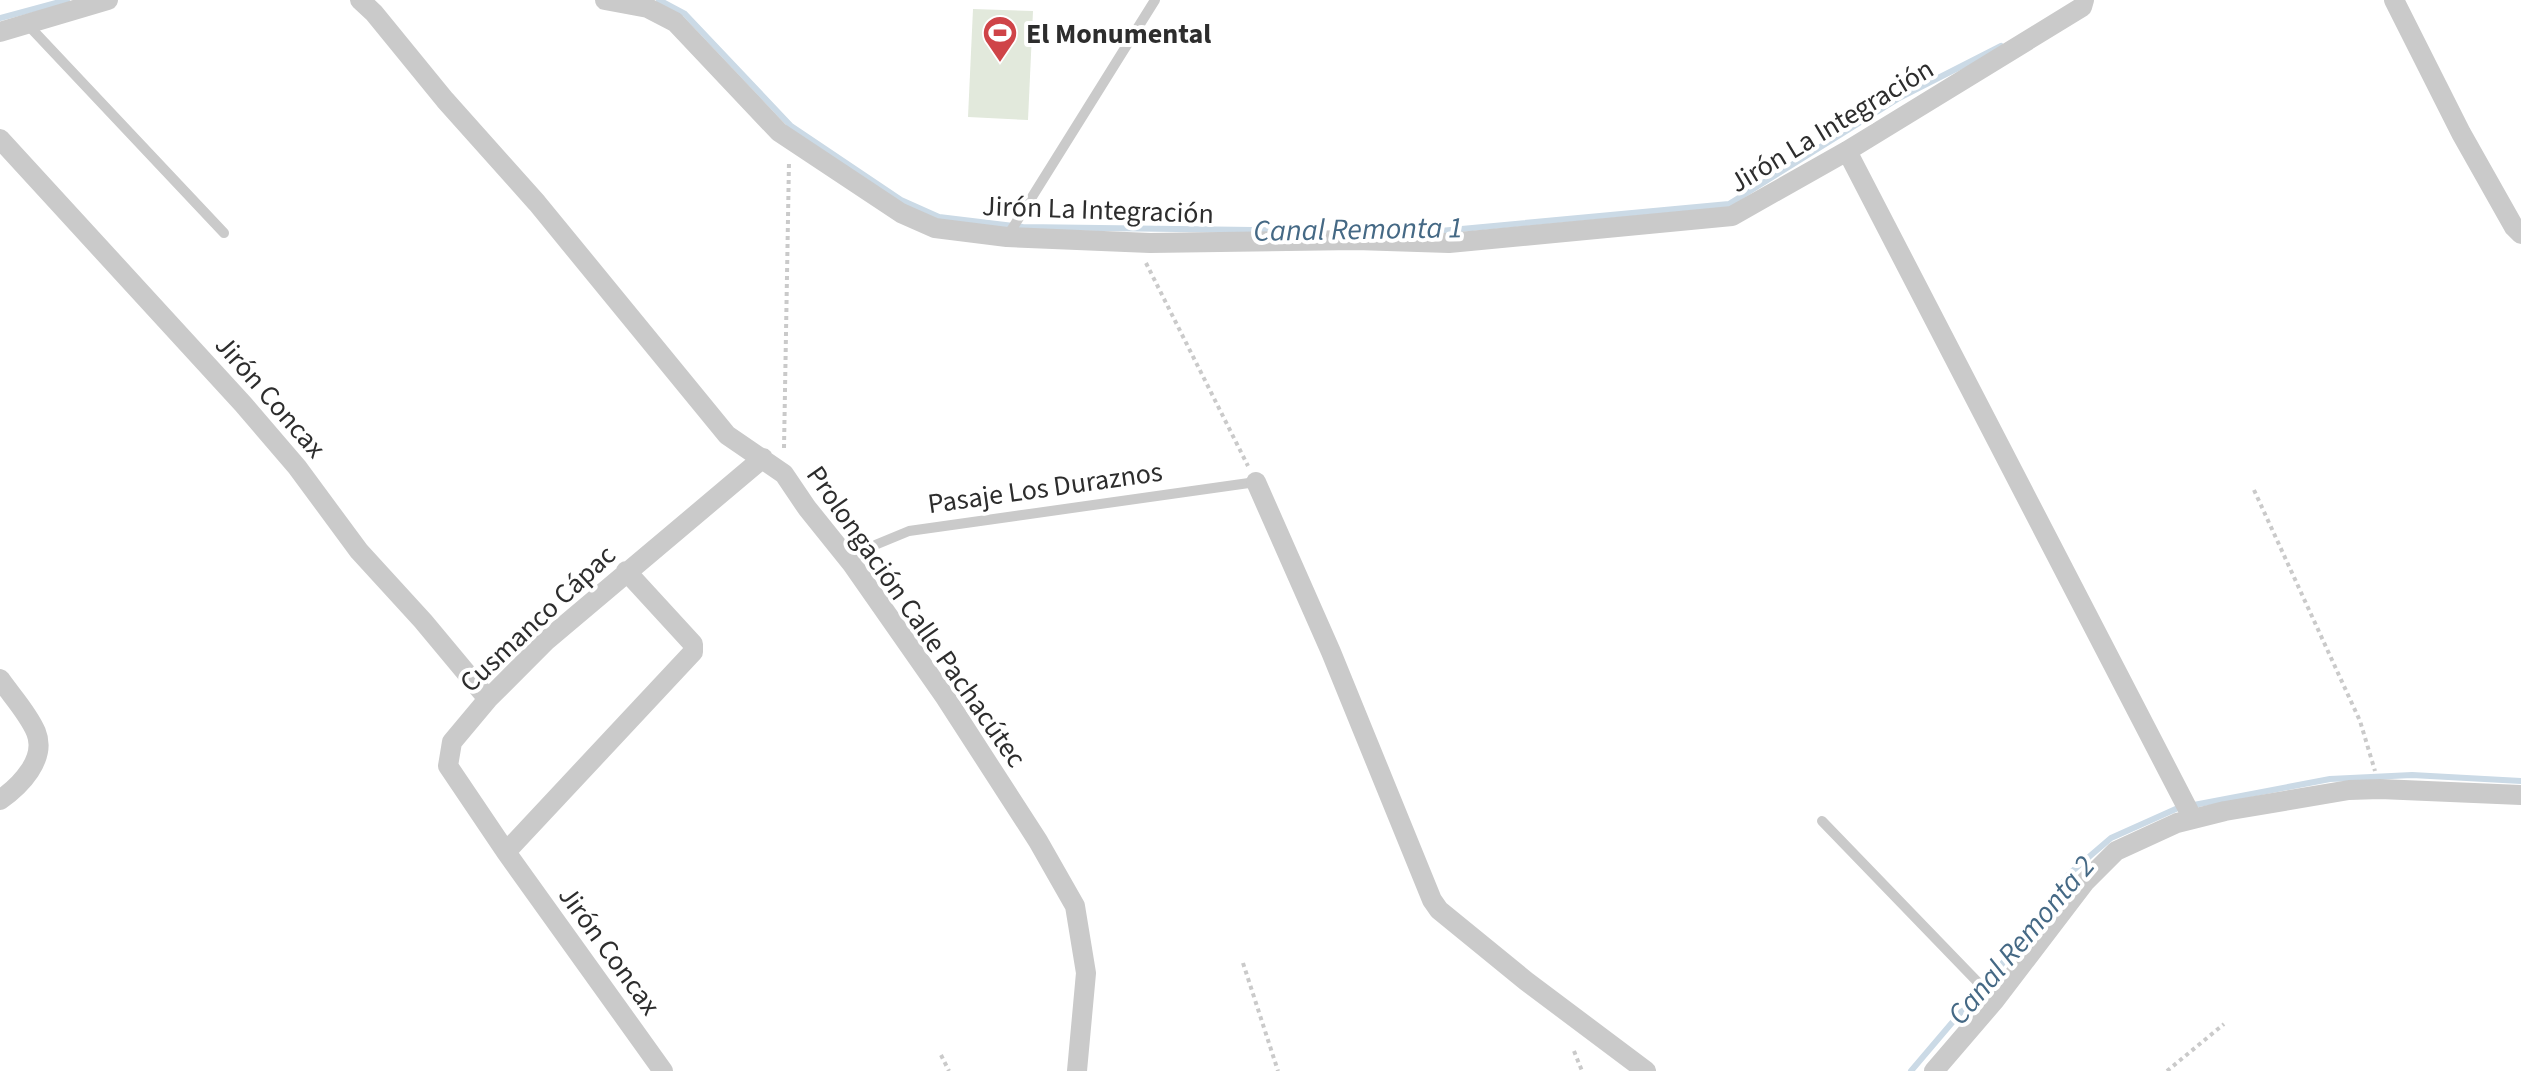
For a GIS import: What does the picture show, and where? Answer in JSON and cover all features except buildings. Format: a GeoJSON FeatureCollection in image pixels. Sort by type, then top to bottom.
{"type":"FeatureCollection","features":[{"type":"Feature","properties":{"kind":"street"},"geometry":{"type":"LineString","coordinates":[[0,32],[108,0]]}},
{"type":"Feature","properties":{"kind":"street","name":"Prolongación Calle Pachacútec"},"geometry":{"type":"LineString","coordinates":[[360,0],[537,203],[727,435],[784,474],[945,697],[1038,841],[1075,906],[1086,973],[1077,1071]]}},
{"type":"Feature","properties":{"kind":"street","name":"Jirón La Integración"},"geometry":{"type":"LineString","coordinates":[[605,0],[648,8],[675,22],[779,132],[901,213],[935,228],[1007,237],[1136,243],[1356,240],[1449,243],[1732,216],[1847,151],[2082,7],[2084,0]]}},
{"type":"Feature","properties":{"kind":"street"},"geometry":{"type":"LineString","coordinates":[[2394,0],[2461,133],[2514,227],[2521,234]]}},
{"type":"Feature","properties":{"kind":"street","name":"Jirón Concax"},"geometry":{"type":"LineString","coordinates":[[0,139],[243,404],[297,467],[359,551],[488,699]]}},
{"type":"Feature","properties":{"kind":"street"},"geometry":{"type":"LineString","coordinates":[[1847,151],[2193,819]]}},
{"type":"Feature","properties":{"kind":"street","name":"Cusmanco Cápac"},"geometry":{"type":"LineString","coordinates":[[506,852],[448,766],[452,742],[488,699],[547,640],[763,458]]}},
{"type":"Feature","properties":{"kind":"street"},"geometry":{"type":"LineString","coordinates":[[1256,482],[1331,652],[1432,900],[1439,910],[1526,981],[1646,1071]]}},
{"type":"Feature","properties":{"kind":"street"},"geometry":{"type":"LineString","coordinates":[[506,852],[694,648],[626,571]]}},
{"type":"Feature","properties":{"kind":"street"},"geometry":{"type":"LineString","coordinates":[[0,679],[36,733],[38,747],[36,761],[25,778],[0,800]]}},
{"type":"Feature","properties":{"kind":"street"},"geometry":{"type":"LineString","coordinates":[[1934,1071],[1995,1000],[2085,882],[2116,851],[2177,823],[2288,799],[2349,790],[2521,795]]}},
{"type":"Feature","properties":{"kind":"street","name":"Jirón Concax"},"geometry":{"type":"LineString","coordinates":[[506,852],[663,1071]]}},
{"type":"Feature","properties":{"kind":"lane"},"geometry":{"type":"LineString","coordinates":[[1007,237],[1155,0]]}},
{"type":"Feature","properties":{"kind":"lane"},"geometry":{"type":"LineString","coordinates":[[28,25],[224,233]]}},
{"type":"Feature","properties":{"kind":"lane","name":"Pasaje Los Duraznos"},"geometry":{"type":"LineString","coordinates":[[846,557],[909,531],[1256,482]]}},
{"type":"Feature","properties":{"kind":"lane"},"geometry":{"type":"LineString","coordinates":[[1822,821],[1995,1000]]}},
{"type":"Feature","properties":{"kind":"path"},"geometry":{"type":"LineString","coordinates":[[784,474],[790,139]]}},
{"type":"Feature","properties":{"kind":"path"},"geometry":{"type":"LineString","coordinates":[[1136,243],[1256,482]]}},
{"type":"Feature","properties":{"kind":"path"},"geometry":{"type":"LineString","coordinates":[[2254,490],[2360,721],[2380,789]]}},
{"type":"Feature","properties":{"kind":"path"},"geometry":{"type":"LineString","coordinates":[[1243,963],[1278,1071]]}},
{"type":"Feature","properties":{"kind":"path"},"geometry":{"type":"LineString","coordinates":[[2167,1071],[2224,1024]]}},
{"type":"Feature","properties":{"kind":"path"},"geometry":{"type":"LineString","coordinates":[[1574,1051],[1582,1071]]}},
{"type":"Feature","properties":{"kind":"path"},"geometry":{"type":"LineString","coordinates":[[941,1055],[949,1071]]}},
{"type":"Feature","properties":{"kind":"shaded area","name":"El Monumental"},"geometry":{"type":"Polygon","coordinates":[[[973,9],[1033,11],[1028,120],[968,117],[973,9]]]}},
{"type":"Feature","properties":{"kind":"waterway","name":"Canal Remonta 1"},"geometry":{"type":"LineString","coordinates":[[0,18],[67,0]]}},
{"type":"Feature","properties":{"kind":"waterway","name":"Canal Remonta 1"},"geometry":{"type":"LineString","coordinates":[[659,0],[685,14],[791,126],[901,200],[939,217],[1023,227],[1321,231]]}},
{"type":"Feature","properties":{"kind":"waterway","name":"Canal Remonta 1"},"geometry":{"type":"LineString","coordinates":[[1400,232],[1429,232],[1729,204],[1899,98],[2001,46]]}},
{"type":"Feature","properties":{"kind":"waterway","name":"Canal Remonta 2"},"geometry":{"type":"LineString","coordinates":[[1911,1071],[2029,932],[2069,874],[2111,838],[2178,808],[2330,779],[2412,775],[2521,781]]}},
{"type":"Feature","properties":{"kind":"place","name":"El Monumental"},"geometry":{"type":"Point","coordinates":[1000,64]}}]}
